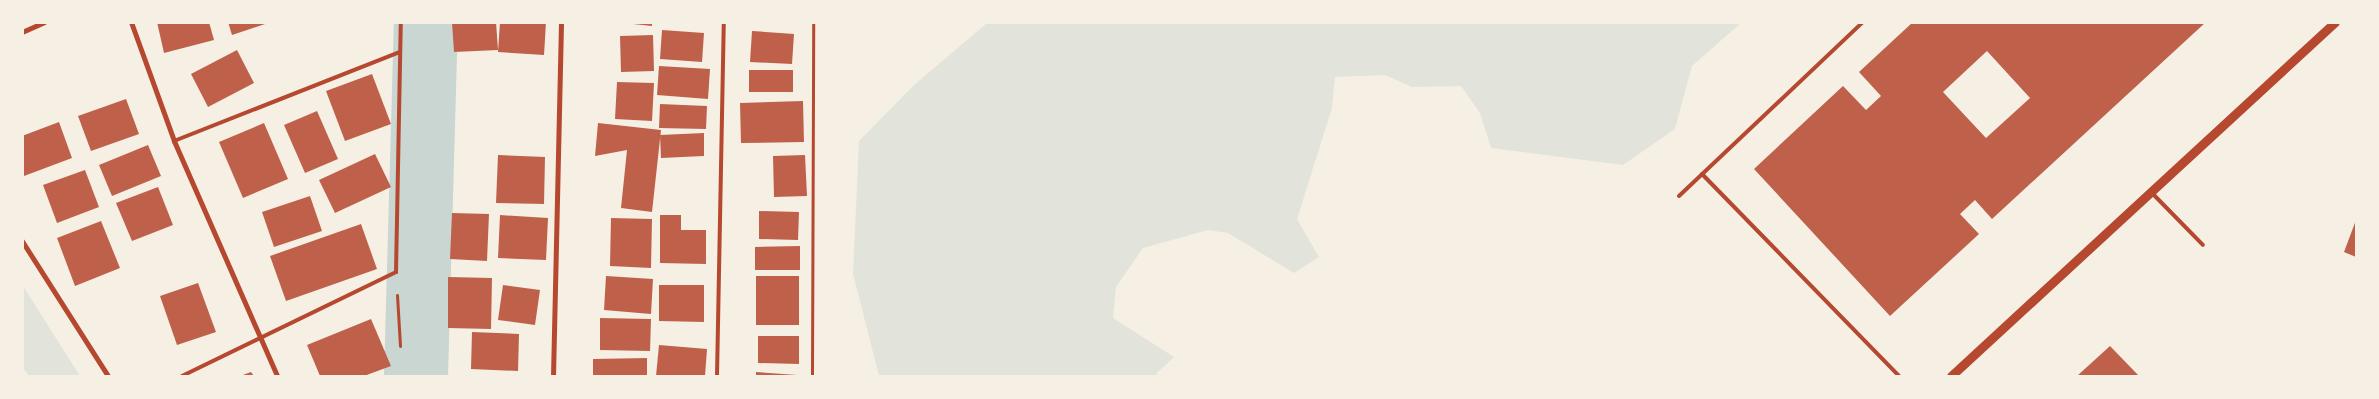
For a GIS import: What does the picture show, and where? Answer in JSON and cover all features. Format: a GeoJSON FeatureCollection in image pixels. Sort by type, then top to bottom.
{"type":"FeatureCollection","features":[{"type":"Feature","properties":{"kind":"street"},"geometry":{"type":"LineString","coordinates":[[22,32],[44,22]]}},
{"type":"Feature","properties":{"kind":"street"},"geometry":{"type":"LineString","coordinates":[[131,22],[174,141],[277,376]]}},
{"type":"Feature","properties":{"kind":"street"},"geometry":{"type":"LineString","coordinates":[[553,376],[561,22]]}},
{"type":"Feature","properties":{"kind":"street"},"geometry":{"type":"LineString","coordinates":[[1951,376],[2335,22]]}},
{"type":"Feature","properties":{"kind":"street"},"geometry":{"type":"LineString","coordinates":[[22,242],[108,376]]}},
{"type":"Feature","properties":{"kind":"lane"},"geometry":{"type":"LineString","coordinates":[[182,376],[260,340],[396,272],[401,22]]}},
{"type":"Feature","properties":{"kind":"lane"},"geometry":{"type":"LineString","coordinates":[[717,376],[724,22]]}},
{"type":"Feature","properties":{"kind":"lane"},"geometry":{"type":"LineString","coordinates":[[1679,196],[1863,22]]}},
{"type":"Feature","properties":{"kind":"lane"},"geometry":{"type":"LineString","coordinates":[[174,141],[400,52]]}},
{"type":"Feature","properties":{"kind":"lane"},"geometry":{"type":"LineString","coordinates":[[1702,174],[1899,376]]}},
{"type":"Feature","properties":{"kind":"lane"},"geometry":{"type":"LineString","coordinates":[[2151,192],[2203,246]]}},
{"type":"Feature","properties":{"kind":"path"},"geometry":{"type":"LineString","coordinates":[[812,376],[813,22]]}},
{"type":"Feature","properties":{"kind":"path"},"geometry":{"type":"LineString","coordinates":[[396,272],[400,346]]}},
{"type":"Feature","properties":{"kind":"shaded area"},"geometry":{"type":"Polygon","coordinates":[[[987,23],[1741,23],[1692,66],[1675,129],[1623,165],[1491,148],[1480,113],[1461,86],[1412,87],[1385,75],[1335,77],[1332,108],[1297,219],[1319,257],[1294,273],[1228,233],[1208,230],[1143,248],[1116,287],[1113,318],[1174,357],[1156,374],[1158,376],[879,376],[853,274],[859,141],[914,85],[987,23]]]}},
{"type":"Feature","properties":{"kind":"shaded area"},"geometry":{"type":"Polygon","coordinates":[[[22,286],[80,376],[29,376],[23,368],[22,286]]]}},
{"type":"Feature","properties":{"kind":"building"},"geometry":{"type":"Polygon","coordinates":[[[157,22],[209,22],[214,40],[164,53],[157,22]]]}},
{"type":"Feature","properties":{"kind":"building"},"geometry":{"type":"Polygon","coordinates":[[[228,22],[268,22],[268,23],[232,35],[228,22]]]}},
{"type":"Feature","properties":{"kind":"building"},"geometry":{"type":"Polygon","coordinates":[[[452,22],[496,22],[498,50],[454,52],[452,22]]]}},
{"type":"Feature","properties":{"kind":"building"},"geometry":{"type":"Polygon","coordinates":[[[500,22],[546,22],[544,55],[498,52],[500,22]]]}},
{"type":"Feature","properties":{"kind":"building"},"geometry":{"type":"Polygon","coordinates":[[[614,22],[652,22],[652,26],[614,22]]]}},
{"type":"Feature","properties":{"kind":"building"},"geometry":{"type":"Polygon","coordinates":[[[1913,22],[2206,22],[1992,219],[1975,200],[1960,214],[1979,234],[1890,316],[1754,169],[1843,86],[1866,110],[1881,96],[1859,72],[1913,22]],[[1987,51],[1943,92],[1986,138],[2030,98],[1987,51]]]}},
{"type":"Feature","properties":{"kind":"building"},"geometry":{"type":"Polygon","coordinates":[[[662,30],[704,33],[702,62],[660,59],[662,30]]]}},
{"type":"Feature","properties":{"kind":"building"},"geometry":{"type":"Polygon","coordinates":[[[752,31],[794,34],[792,64],[750,62],[752,31]]]}},
{"type":"Feature","properties":{"kind":"building"},"geometry":{"type":"Polygon","coordinates":[[[653,35],[654,71],[621,72],[620,36],[653,35]]]}},
{"type":"Feature","properties":{"kind":"building"},"geometry":{"type":"Polygon","coordinates":[[[237,50],[254,83],[208,107],[191,74],[237,50]]]}},
{"type":"Feature","properties":{"kind":"building"},"geometry":{"type":"Polygon","coordinates":[[[659,66],[710,69],[708,99],[657,95],[659,66]]]}},
{"type":"Feature","properties":{"kind":"building"},"geometry":{"type":"Polygon","coordinates":[[[749,70],[793,70],[793,92],[749,92],[749,70]]]}},
{"type":"Feature","properties":{"kind":"building"},"geometry":{"type":"Polygon","coordinates":[[[372,74],[391,124],[345,141],[326,91],[372,74]]]}},
{"type":"Feature","properties":{"kind":"building"},"geometry":{"type":"Polygon","coordinates":[[[617,82],[654,83],[652,121],[615,119],[617,82]]]}},
{"type":"Feature","properties":{"kind":"building"},"geometry":{"type":"Polygon","coordinates":[[[126,99],[139,134],[91,151],[78,116],[126,99]]]}},
{"type":"Feature","properties":{"kind":"building"},"geometry":{"type":"Polygon","coordinates":[[[803,101],[804,142],[741,143],[740,103],[803,101]]]}},
{"type":"Feature","properties":{"kind":"building"},"geometry":{"type":"Polygon","coordinates":[[[660,104],[707,106],[706,129],[659,128],[660,104]]]}},
{"type":"Feature","properties":{"kind":"building"},"geometry":{"type":"Polygon","coordinates":[[[317,111],[338,159],[305,173],[284,125],[317,111]]]}},
{"type":"Feature","properties":{"kind":"building"},"geometry":{"type":"Polygon","coordinates":[[[59,122],[72,158],[24,176],[22,136],[59,122]]]}},
{"type":"Feature","properties":{"kind":"building"},"geometry":{"type":"Polygon","coordinates":[[[264,123],[288,179],[243,198],[219,142],[264,123]]]}},
{"type":"Feature","properties":{"kind":"building"},"geometry":{"type":"Polygon","coordinates":[[[598,123],[661,130],[652,212],[621,208],[627,150],[595,156],[598,123]]]}},
{"type":"Feature","properties":{"kind":"building"},"geometry":{"type":"Polygon","coordinates":[[[704,133],[704,156],[661,158],[660,135],[704,133]]]}},
{"type":"Feature","properties":{"kind":"building"},"geometry":{"type":"Polygon","coordinates":[[[148,145],[161,176],[112,196],[99,165],[148,145]]]}},
{"type":"Feature","properties":{"kind":"building"},"geometry":{"type":"Polygon","coordinates":[[[375,154],[391,187],[335,213],[319,180],[375,154]]]}},
{"type":"Feature","properties":{"kind":"building"},"geometry":{"type":"Polygon","coordinates":[[[498,155],[545,157],[544,204],[496,203],[498,155]]]}},
{"type":"Feature","properties":{"kind":"building"},"geometry":{"type":"Polygon","coordinates":[[[805,155],[807,196],[774,197],[773,156],[805,155]]]}},
{"type":"Feature","properties":{"kind":"building"},"geometry":{"type":"Polygon","coordinates":[[[85,170],[99,207],[57,223],[43,185],[85,170]]]}},
{"type":"Feature","properties":{"kind":"building"},"geometry":{"type":"Polygon","coordinates":[[[158,187],[173,225],[132,241],[116,203],[158,187]]]}},
{"type":"Feature","properties":{"kind":"building"},"geometry":{"type":"Polygon","coordinates":[[[310,196],[322,231],[274,247],[262,212],[310,196]]]}},
{"type":"Feature","properties":{"kind":"building"},"geometry":{"type":"Polygon","coordinates":[[[759,211],[799,212],[798,240],[759,239],[759,211]]]}},
{"type":"Feature","properties":{"kind":"building"},"geometry":{"type":"Polygon","coordinates":[[[452,213],[489,214],[487,261],[450,259],[452,213]]]}},
{"type":"Feature","properties":{"kind":"building"},"geometry":{"type":"Polygon","coordinates":[[[500,215],[548,218],[546,260],[498,258],[500,215]]]}},
{"type":"Feature","properties":{"kind":"building"},"geometry":{"type":"Polygon","coordinates":[[[660,215],[681,215],[681,230],[706,230],[706,264],[660,263],[660,215]]]}},
{"type":"Feature","properties":{"kind":"building"},"geometry":{"type":"Polygon","coordinates":[[[611,218],[652,219],[651,268],[610,266],[611,218]]]}},
{"type":"Feature","properties":{"kind":"building"},"geometry":{"type":"Polygon","coordinates":[[[2356,220],[2356,257],[2344,252],[2356,220]]]}},
{"type":"Feature","properties":{"kind":"building"},"geometry":{"type":"Polygon","coordinates":[[[101,221],[120,268],[75,286],[57,238],[101,221]]]}},
{"type":"Feature","properties":{"kind":"building"},"geometry":{"type":"Polygon","coordinates":[[[361,224],[377,269],[286,301],[270,256],[361,224]]]}},
{"type":"Feature","properties":{"kind":"building"},"geometry":{"type":"Polygon","coordinates":[[[800,246],[800,270],[755,270],[755,247],[800,246]]]}},
{"type":"Feature","properties":{"kind":"building"},"geometry":{"type":"Polygon","coordinates":[[[606,276],[653,279],[651,314],[604,310],[606,276]]]}},
{"type":"Feature","properties":{"kind":"building"},"geometry":{"type":"Polygon","coordinates":[[[756,276],[799,276],[799,325],[756,325],[756,276]]]}},
{"type":"Feature","properties":{"kind":"building"},"geometry":{"type":"Polygon","coordinates":[[[448,277],[492,278],[491,329],[448,328],[448,277]]]}},
{"type":"Feature","properties":{"kind":"building"},"geometry":{"type":"Polygon","coordinates":[[[198,283],[216,332],[177,345],[160,296],[198,283]]]}},
{"type":"Feature","properties":{"kind":"building"},"geometry":{"type":"Polygon","coordinates":[[[503,285],[540,290],[535,325],[498,320],[503,285]]]}},
{"type":"Feature","properties":{"kind":"building"},"geometry":{"type":"Polygon","coordinates":[[[659,285],[704,285],[704,322],[659,321],[659,285]]]}},
{"type":"Feature","properties":{"kind":"building"},"geometry":{"type":"Polygon","coordinates":[[[600,318],[651,319],[650,351],[600,350],[600,318]]]}},
{"type":"Feature","properties":{"kind":"building"},"geometry":{"type":"Polygon","coordinates":[[[371,319],[391,366],[364,376],[320,376],[307,345],[371,319]]]}},
{"type":"Feature","properties":{"kind":"building"},"geometry":{"type":"Polygon","coordinates":[[[472,332],[519,334],[518,371],[471,369],[472,332]]]}},
{"type":"Feature","properties":{"kind":"building"},"geometry":{"type":"Polygon","coordinates":[[[758,336],[799,336],[799,364],[758,363],[758,336]]]}},
{"type":"Feature","properties":{"kind":"building"},"geometry":{"type":"Polygon","coordinates":[[[659,345],[707,349],[705,376],[656,376],[659,345]]]}},
{"type":"Feature","properties":{"kind":"building"},"geometry":{"type":"Polygon","coordinates":[[[2110,346],[2139,376],[2077,376],[2110,346]]]}},
{"type":"Feature","properties":{"kind":"building"},"geometry":{"type":"Polygon","coordinates":[[[647,358],[647,376],[593,376],[593,359],[647,358]]]}},
{"type":"Feature","properties":{"kind":"building"},"geometry":{"type":"Polygon","coordinates":[[[251,372],[254,376],[240,376],[251,372]]]}},
{"type":"Feature","properties":{"kind":"building"},"geometry":{"type":"Polygon","coordinates":[[[756,372],[797,375],[797,376],[756,376],[756,372]]]}},
{"type":"Feature","properties":{"kind":"waterway"},"geometry":{"type":"LineString","coordinates":[[416,376],[426,22]]}}]}
